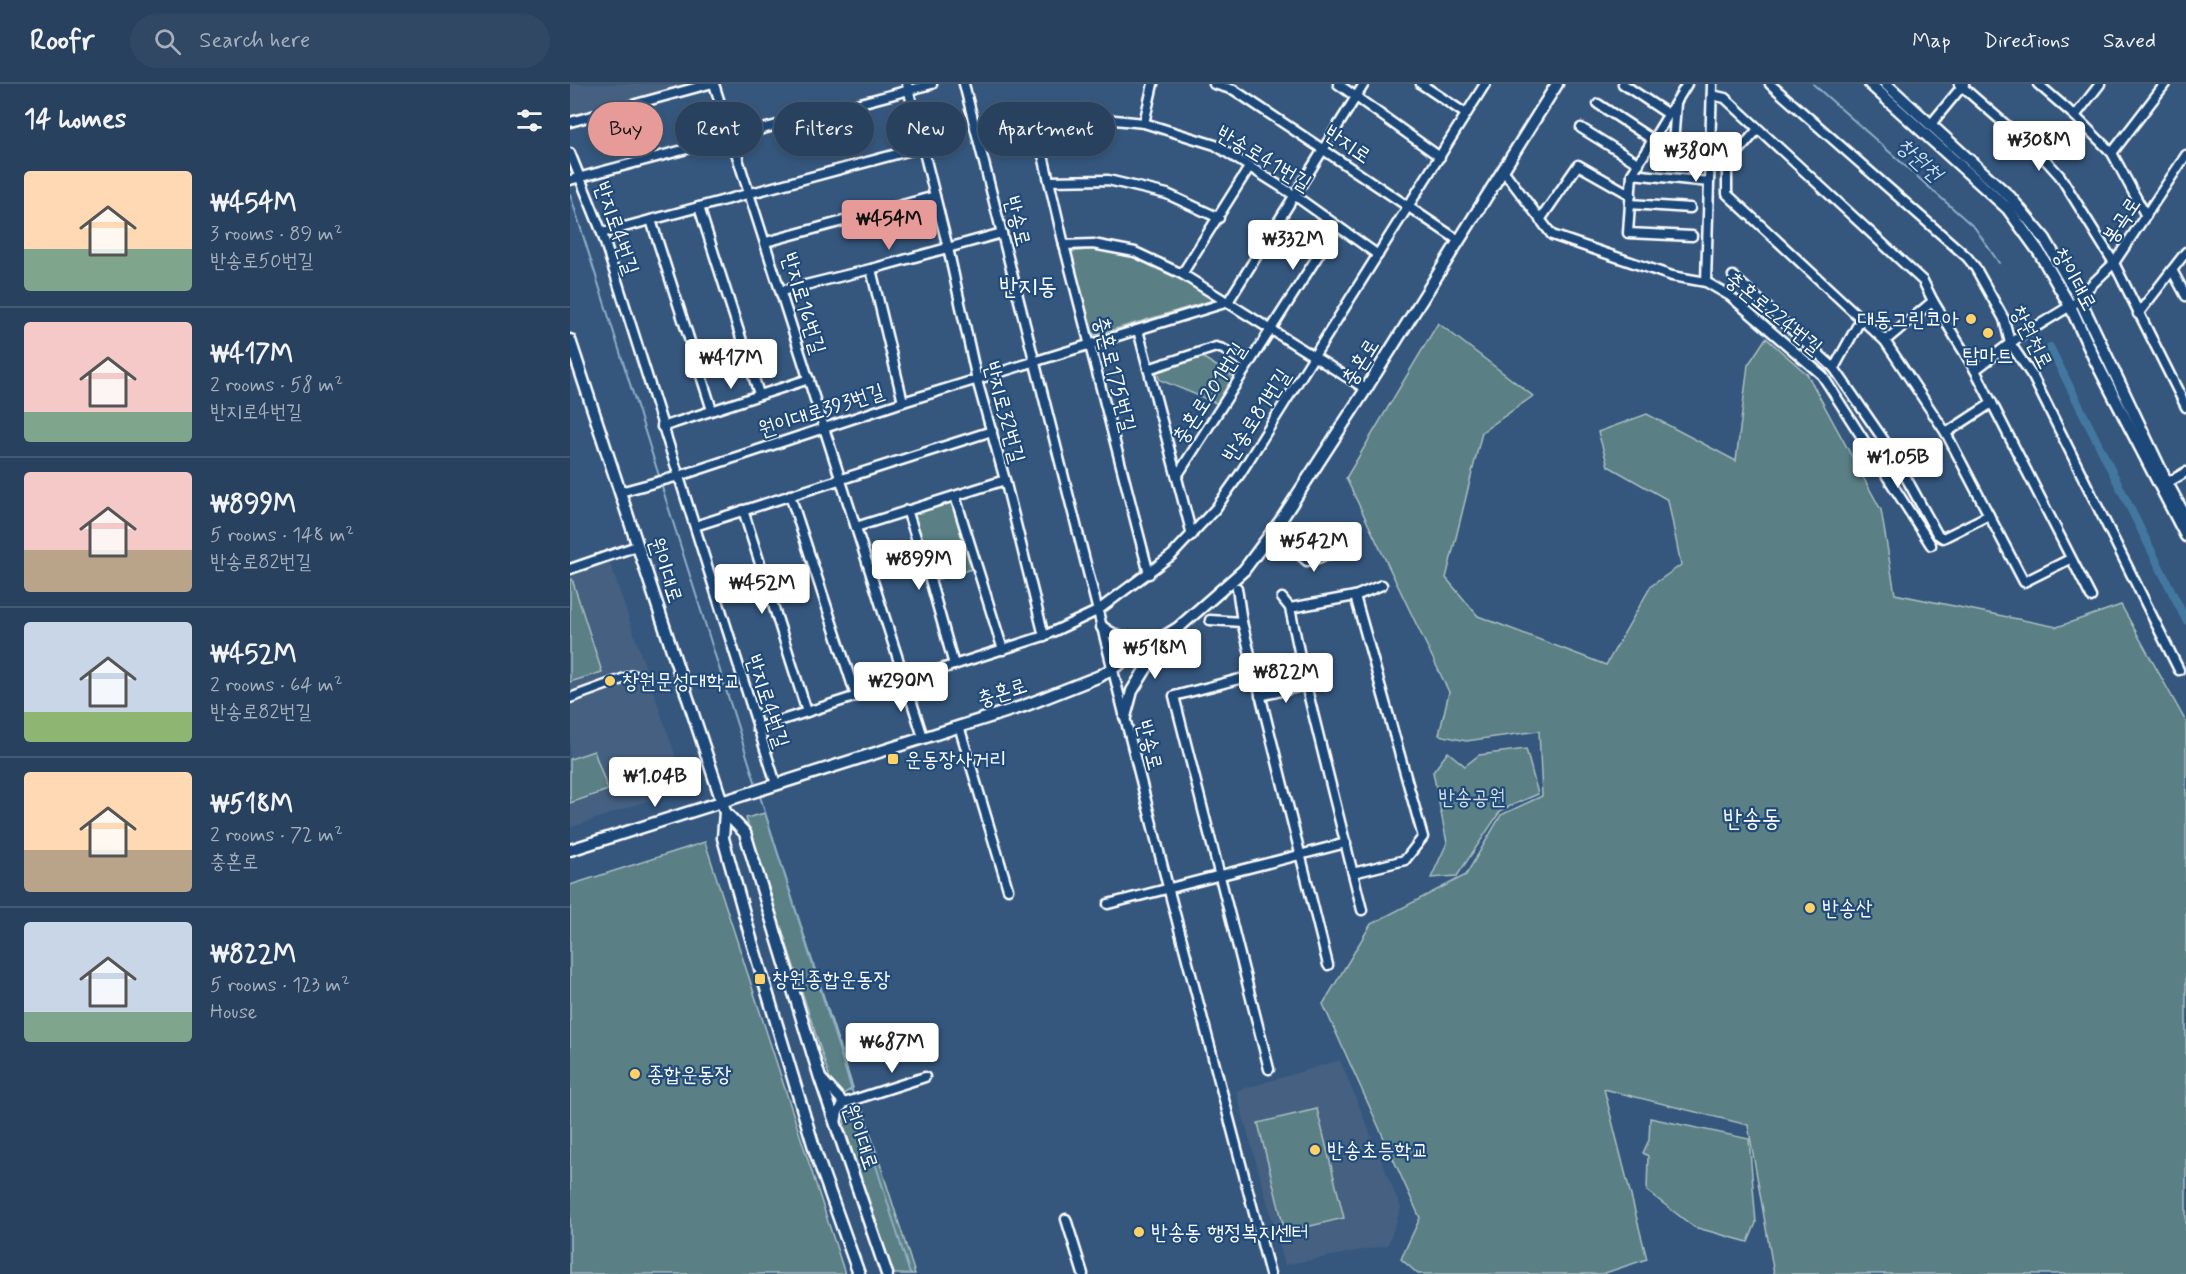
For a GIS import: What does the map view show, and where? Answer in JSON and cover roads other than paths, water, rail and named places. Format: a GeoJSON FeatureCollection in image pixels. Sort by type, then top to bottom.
{"type":"FeatureCollection","features":[{"type":"Feature","properties":{"kind":"main road","name":"충혼로"},"geometry":{"type":"LineString","coordinates":[[724,807],[749,793],[1024,706],[1113,670],[1178,628],[1244,570],[1272,532],[1366,389],[1557,84]]}},
{"type":"Feature","properties":{"kind":"main road","name":"창이대로"},"geometry":{"type":"LineString","coordinates":[[1870,84],[2008,209],[2075,303],[2095,360],[2186,536]]}},
{"type":"Feature","properties":{"kind":"main road","name":"창이대로"},"geometry":{"type":"LineString","coordinates":[[1886,84],[2010,197],[2045,239],[2075,303],[2186,518]]}},
{"type":"Feature","properties":{"kind":"main road","name":"원이대로"},"geometry":{"type":"LineString","coordinates":[[570,340],[724,807],[723,838],[752,942],[816,1154],[859,1274]]}},
{"type":"Feature","properties":{"kind":"main road","name":"충혼로"},"geometry":{"type":"LineString","coordinates":[[1102,627],[1118,638],[1136,642],[1167,635]]}},
{"type":"Feature","properties":{"kind":"main road","name":"충혼로"},"geometry":{"type":"LineString","coordinates":[[1125,717],[1132,690],[1167,635]]}},
{"type":"Feature","properties":{"kind":"main road","name":"원이대로"},"geometry":{"type":"LineString","coordinates":[[724,807],[745,833],[820,1078],[887,1274]]}},
{"type":"Feature","properties":{"kind":"main road"},"geometry":{"type":"LineString","coordinates":[[570,850],[724,807]]}},
{"type":"Feature","properties":{"kind":"street"},"geometry":{"type":"LineString","coordinates":[[570,122],[709,84]]}},
{"type":"Feature","properties":{"kind":"street","name":"반지로16번길"},"geometry":{"type":"LineString","coordinates":[[714,84],[720,102]]}},
{"type":"Feature","properties":{"kind":"street"},"geometry":{"type":"LineString","coordinates":[[762,130],[908,87],[932,84]]}},
{"type":"Feature","properties":{"kind":"street","name":"반송로"},"geometry":{"type":"LineString","coordinates":[[964,84],[1097,611],[1270,1274]]}},
{"type":"Feature","properties":{"kind":"street"},"geometry":{"type":"LineString","coordinates":[[1144,123],[1153,84]]}},
{"type":"Feature","properties":{"kind":"street","name":"반지로"},"geometry":{"type":"LineString","coordinates":[[1214,84],[1234,90],[1458,240]]}},
{"type":"Feature","properties":{"kind":"street"},"geometry":{"type":"LineString","coordinates":[[1338,84],[1440,157]]}},
{"type":"Feature","properties":{"kind":"street"},"geometry":{"type":"LineString","coordinates":[[1228,302],[1364,84]]}},
{"type":"Feature","properties":{"kind":"street","name":"반송로81번길"},"geometry":{"type":"LineString","coordinates":[[757,728],[1044,636],[1097,611],[1172,555],[1216,508],[1234,482],[1485,84]]}},
{"type":"Feature","properties":{"kind":"street"},"geometry":{"type":"LineString","coordinates":[[1623,84],[1668,114]]}},
{"type":"Feature","properties":{"kind":"street"},"geometry":{"type":"LineString","coordinates":[[1706,282],[1712,84]]}},
{"type":"Feature","properties":{"kind":"street","name":"창원천로"},"geometry":{"type":"LineString","coordinates":[[1770,84],[1967,257],[1975,267],[2004,319],[2179,670]]}},
{"type":"Feature","properties":{"kind":"street"},"geometry":{"type":"LineString","coordinates":[[2038,84],[2075,116],[2112,153],[2146,216]]}},
{"type":"Feature","properties":{"kind":"street"},"geometry":{"type":"LineString","coordinates":[[2075,116],[2100,84]]}},
{"type":"Feature","properties":{"kind":"street"},"geometry":{"type":"LineString","coordinates":[[2112,153],[2165,84]]}},
{"type":"Feature","properties":{"kind":"street"},"geometry":{"type":"LineString","coordinates":[[1424,85],[1466,114]]}},
{"type":"Feature","properties":{"kind":"street"},"geometry":{"type":"LineString","coordinates":[[1683,85],[1632,174],[1628,232],[1692,236]]}},
{"type":"Feature","properties":{"kind":"street"},"geometry":{"type":"LineString","coordinates":[[1931,124],[1962,85],[2043,157],[2060,176],[2114,263],[2186,408]]}},
{"type":"Feature","properties":{"kind":"street","name":"반지로32번길"},"geometry":{"type":"LineString","coordinates":[[908,87],[912,102]]}},
{"type":"Feature","properties":{"kind":"street"},"geometry":{"type":"LineString","coordinates":[[1712,95],[1725,98],[1923,281],[1975,370],[2091,597]]}},
{"type":"Feature","properties":{"kind":"street"},"geometry":{"type":"LineString","coordinates":[[1673,146],[1677,99]]}},
{"type":"Feature","properties":{"kind":"street"},"geometry":{"type":"LineString","coordinates":[[1598,104],[1653,140]]}},
{"type":"Feature","properties":{"kind":"street","name":"반송로41번길"},"geometry":{"type":"LineString","coordinates":[[1115,120],[1144,123],[1215,144],[1294,195],[1378,255]]}},
{"type":"Feature","properties":{"kind":"street"},"geometry":{"type":"LineString","coordinates":[[1581,128],[1639,164]]}},
{"type":"Feature","properties":{"kind":"street"},"geometry":{"type":"LineString","coordinates":[[1758,129],[1727,165],[1727,194],[1885,341],[1946,433],[2024,582],[2070,559]]}},
{"type":"Feature","properties":{"kind":"street","name":"반지로4번길"},"geometry":{"type":"LineString","coordinates":[[570,153],[575,179],[602,233],[774,785]]}},
{"type":"Feature","properties":{"kind":"street"},"geometry":{"type":"LineString","coordinates":[[575,179],[675,154]]}},
{"type":"Feature","properties":{"kind":"street","name":"봉곡로"},"geometry":{"type":"LineString","coordinates":[[1975,370],[2013,341],[2075,303],[2114,263],[2186,155]]}},
{"type":"Feature","properties":{"kind":"street","name":"반지로16번길"},"geometry":{"type":"LineString","coordinates":[[738,156],[923,737]]}},
{"type":"Feature","properties":{"kind":"street"},"geometry":{"type":"LineString","coordinates":[[602,233],[890,156]]}},
{"type":"Feature","properties":{"kind":"street","name":"반지로32번길"},"geometry":{"type":"LineString","coordinates":[[925,156],[977,380],[1044,636]]}},
{"type":"Feature","properties":{"kind":"street","name":"충혼로175번길"},"geometry":{"type":"LineString","coordinates":[[1043,156],[1089,345],[1149,574]]}},
{"type":"Feature","properties":{"kind":"street"},"geometry":{"type":"LineString","coordinates":[[1540,220],[1578,165],[1631,199],[1690,208]]}},
{"type":"Feature","properties":{"kind":"street"},"geometry":{"type":"LineString","coordinates":[[1182,274],[1250,166]]}},
{"type":"Feature","properties":{"kind":"street","name":"충혼로224번길"},"geometry":{"type":"LineString","coordinates":[[1503,170],[1552,235],[1672,276],[1706,282],[1730,296],[1822,375],[1931,545]]}},
{"type":"Feature","properties":{"kind":"street"},"geometry":{"type":"LineString","coordinates":[[1632,174],[1709,182]]}},
{"type":"Feature","properties":{"kind":"street"},"geometry":{"type":"LineString","coordinates":[[1049,181],[1108,180],[1167,194],[1219,218]]}},
{"type":"Feature","properties":{"kind":"street"},"geometry":{"type":"LineString","coordinates":[[766,242],[935,196]]}},
{"type":"Feature","properties":{"kind":"street"},"geometry":{"type":"LineString","coordinates":[[699,207],[759,394]]}},
{"type":"Feature","properties":{"kind":"street"},"geometry":{"type":"LineString","coordinates":[[651,220],[712,411]]}},
{"type":"Feature","properties":{"kind":"street","name":"충혼로201번길"},"geometry":{"type":"LineString","coordinates":[[1176,476],[1337,226]]}},
{"type":"Feature","properties":{"kind":"street"},"geometry":{"type":"LineString","coordinates":[[781,291],[1002,233]]}},
{"type":"Feature","properties":{"kind":"street","name":"충혼로201번길"},"geometry":{"type":"LineString","coordinates":[[1064,245],[1093,244],[1135,252],[1182,274],[1366,389]]}},
{"type":"Feature","properties":{"kind":"street"},"geometry":{"type":"LineString","coordinates":[[2138,314],[2186,252]]}},
{"type":"Feature","properties":{"kind":"street"},"geometry":{"type":"LineString","coordinates":[[871,269],[903,402]]}},
{"type":"Feature","properties":{"kind":"street"},"geometry":{"type":"LineString","coordinates":[[2172,270],[2186,296]]}},
{"type":"Feature","properties":{"kind":"street"},"geometry":{"type":"LineString","coordinates":[[1733,276],[1834,368],[1892,452],[1938,534],[1943,538],[1989,515]]}},
{"type":"Feature","properties":{"kind":"street"},"geometry":{"type":"LineString","coordinates":[[1885,341],[1933,301]]}},
{"type":"Feature","properties":{"kind":"street","name":"원이대로393번길"},"geometry":{"type":"LineString","coordinates":[[620,492],[679,476],[903,402],[1228,302]]}},
{"type":"Feature","properties":{"kind":"street"},"geometry":{"type":"LineString","coordinates":[[1834,368],[1861,319]]}},
{"type":"Feature","properties":{"kind":"street"},"geometry":{"type":"LineString","coordinates":[[1138,330],[1192,535]]}},
{"type":"Feature","properties":{"kind":"street"},"geometry":{"type":"LineString","coordinates":[[1148,369],[1216,347],[1248,365]]}},
{"type":"Feature","properties":{"kind":"street"},"geometry":{"type":"LineString","coordinates":[[662,427],[808,379]]}},
{"type":"Feature","properties":{"kind":"street"},"geometry":{"type":"LineString","coordinates":[[1946,433],[1992,403]]}},
{"type":"Feature","properties":{"kind":"street"},"geometry":{"type":"LineString","coordinates":[[695,526],[992,431]]}},
{"type":"Feature","properties":{"kind":"street"},"geometry":{"type":"LineString","coordinates":[[2167,483],[2186,472]]}},
{"type":"Feature","properties":{"kind":"street"},"geometry":{"type":"LineString","coordinates":[[856,527],[1005,480]]}},
{"type":"Feature","properties":{"kind":"street"},"geometry":{"type":"LineString","coordinates":[[790,495],[856,696]]}},
{"type":"Feature","properties":{"kind":"street"},"geometry":{"type":"LineString","coordinates":[[955,496],[1002,650]]}},
{"type":"Feature","properties":{"kind":"street"},"geometry":{"type":"LineString","coordinates":[[743,510],[807,712]]}},
{"type":"Feature","properties":{"kind":"street"},"geometry":{"type":"LineString","coordinates":[[907,510],[954,664]]}},
{"type":"Feature","properties":{"kind":"street"},"geometry":{"type":"LineString","coordinates":[[1272,532],[1307,561],[1328,555],[1322,534]]}},
{"type":"Feature","properties":{"kind":"street"},"geometry":{"type":"LineString","coordinates":[[570,568],[637,546]]}},
{"type":"Feature","properties":{"kind":"street"},"geometry":{"type":"LineString","coordinates":[[1290,608],[1354,596],[1382,585]]}},
{"type":"Feature","properties":{"kind":"street"},"geometry":{"type":"LineString","coordinates":[[1237,588],[1242,622],[1328,965]]}},
{"type":"Feature","properties":{"kind":"street"},"geometry":{"type":"LineString","coordinates":[[1353,873],[1405,860],[1423,837],[1354,596]]}},
{"type":"Feature","properties":{"kind":"street"},"geometry":{"type":"LineString","coordinates":[[1282,598],[1290,608],[1306,685],[1362,910]]}},
{"type":"Feature","properties":{"kind":"street"},"geometry":{"type":"LineString","coordinates":[[1209,620],[1242,622]]}},
{"type":"Feature","properties":{"kind":"street"},"geometry":{"type":"LineString","coordinates":[[570,698],[633,675]]}},
{"type":"Feature","properties":{"kind":"street"},"geometry":{"type":"LineString","coordinates":[[1255,675],[1174,696],[1269,1069]]}},
{"type":"Feature","properties":{"kind":"street"},"geometry":{"type":"LineString","coordinates":[[1260,696],[1306,685]]}},
{"type":"Feature","properties":{"kind":"street"},"geometry":{"type":"LineString","coordinates":[[960,726],[1008,889]]}},
{"type":"Feature","properties":{"kind":"street"},"geometry":{"type":"LineString","coordinates":[[1108,904],[1346,843]]}},
{"type":"Feature","properties":{"kind":"street"},"geometry":{"type":"LineString","coordinates":[[836,1123],[838,1112],[844,1103],[925,1077]]}},
{"type":"Feature","properties":{"kind":"street"},"geometry":{"type":"LineString","coordinates":[[820,1078],[844,1103]]}},
{"type":"Feature","properties":{"kind":"street"},"geometry":{"type":"LineString","coordinates":[[1066,1219],[1083,1274]]}},
{"type":"Feature","properties":{"kind":"waterway","name":"창원천"},"geometry":{"type":"LineString","coordinates":[[1813,84],[1975,228],[1999,263]]}},
{"type":"Feature","properties":{"kind":"waterway"},"geometry":{"type":"LineString","coordinates":[[570,194],[660,479]]}},
{"type":"Feature","properties":{"kind":"waterway"},"geometry":{"type":"LineString","coordinates":[[2050,347],[2186,620]]}},
{"type":"Feature","properties":{"kind":"waterway"},"geometry":{"type":"LineString","coordinates":[[661,484],[757,788]]}},
{"type":"Feature","properties":{"kind":"waterway"},"geometry":{"type":"LineString","coordinates":[[759,793],[854,1097]]}},
{"type":"Feature","properties":{"kind":"waterway"},"geometry":{"type":"LineString","coordinates":[[856,1102],[910,1274]]}},
{"type":"Feature","properties":{"kind":"place","name":"대동그린코아"},"geometry":{"type":"Point","coordinates":[1971,319]}},
{"type":"Feature","properties":{"kind":"place","name":"탑마트"},"geometry":{"type":"Point","coordinates":[1988,333]}},
{"type":"Feature","properties":{"kind":"place","name":"창원문성대학교"},"geometry":{"type":"Point","coordinates":[610,681]}},
{"type":"Feature","properties":{"kind":"place","name":"운동장사거리"},"geometry":{"type":"Point","coordinates":[893,759]}},
{"type":"Feature","properties":{"kind":"place","name":"반송산"},"geometry":{"type":"Point","coordinates":[1810,908]}},
{"type":"Feature","properties":{"kind":"place","name":"창원종합운동장"},"geometry":{"type":"Point","coordinates":[760,979]}},
{"type":"Feature","properties":{"kind":"place","name":"종합운동장"},"geometry":{"type":"Point","coordinates":[635,1074]}},
{"type":"Feature","properties":{"kind":"place","name":"반송초등학교"},"geometry":{"type":"Point","coordinates":[1315,1150]}},
{"type":"Feature","properties":{"kind":"place","name":"반송동 행정복지센터"},"geometry":{"type":"Point","coordinates":[1139,1232]}},
{"type":"Feature","properties":{"kind":"district","name":"반지동"},"geometry":{"type":"Point","coordinates":[1028,286]}},
{"type":"Feature","properties":{"kind":"district","name":"반송동"},"geometry":{"type":"Point","coordinates":[1752,818]}},
{"type":"Feature","properties":{"kind":"park label","name":"반송공원"},"geometry":{"type":"Point","coordinates":[1472,797]}}]}
